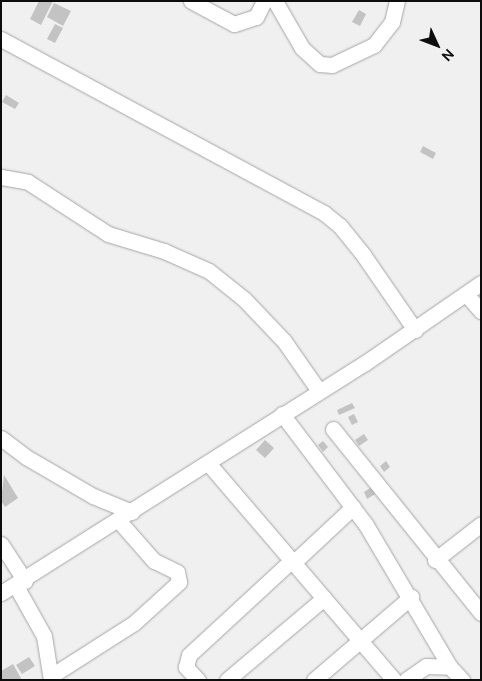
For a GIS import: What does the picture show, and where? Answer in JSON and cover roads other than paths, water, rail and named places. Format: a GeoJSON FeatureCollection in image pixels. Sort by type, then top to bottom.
{"type":"FeatureCollection","features":[{"type":"Feature","properties":{"kind":"street"},"geometry":{"type":"LineString","coordinates":[[191,1],[234,24],[256,17],[264,1]]}},
{"type":"Feature","properties":{"kind":"street"},"geometry":{"type":"LineString","coordinates":[[275,1],[302,48],[320,64],[332,65],[345,63],[374,45],[392,22],[397,1]]}},
{"type":"Feature","properties":{"kind":"street"},"geometry":{"type":"LineString","coordinates":[[1,39],[324,213],[340,226],[364,256],[415,330]]}},
{"type":"Feature","properties":{"kind":"street"},"geometry":{"type":"LineString","coordinates":[[1,178],[28,182],[108,234],[164,251],[209,271],[244,299],[284,340],[319,391]]}},
{"type":"Feature","properties":{"kind":"street"},"geometry":{"type":"LineString","coordinates":[[1,593],[20,584],[119,521],[282,414],[415,330],[481,284]]}},
{"type":"Feature","properties":{"kind":"street"},"geometry":{"type":"LineString","coordinates":[[466,294],[481,311]]}},
{"type":"Feature","properties":{"kind":"street"},"geometry":{"type":"LineString","coordinates":[[282,414],[353,507],[411,597],[450,667],[462,680]]}},
{"type":"Feature","properties":{"kind":"street"},"geometry":{"type":"LineString","coordinates":[[333,429],[436,560],[481,613]]}},
{"type":"Feature","properties":{"kind":"street"},"geometry":{"type":"LineString","coordinates":[[1,438],[26,458],[93,496],[132,512]]}},
{"type":"Feature","properties":{"kind":"street"},"geometry":{"type":"LineString","coordinates":[[208,463],[394,680]]}},
{"type":"Feature","properties":{"kind":"street"},"geometry":{"type":"LineString","coordinates":[[198,680],[186,667],[189,655],[353,507]]}},
{"type":"Feature","properties":{"kind":"street"},"geometry":{"type":"LineString","coordinates":[[1,544],[44,636],[51,678],[134,623],[179,582],[177,572],[154,562],[119,521]]}},
{"type":"Feature","properties":{"kind":"street"},"geometry":{"type":"LineString","coordinates":[[436,560],[481,524]]}},
{"type":"Feature","properties":{"kind":"street"},"geometry":{"type":"LineString","coordinates":[[314,680],[362,641],[411,597]]}},
{"type":"Feature","properties":{"kind":"street"},"geometry":{"type":"LineString","coordinates":[[227,680],[324,598]]}},
{"type":"Feature","properties":{"kind":"street"},"geometry":{"type":"LineString","coordinates":[[406,680],[426,666],[450,667]]}}]}
